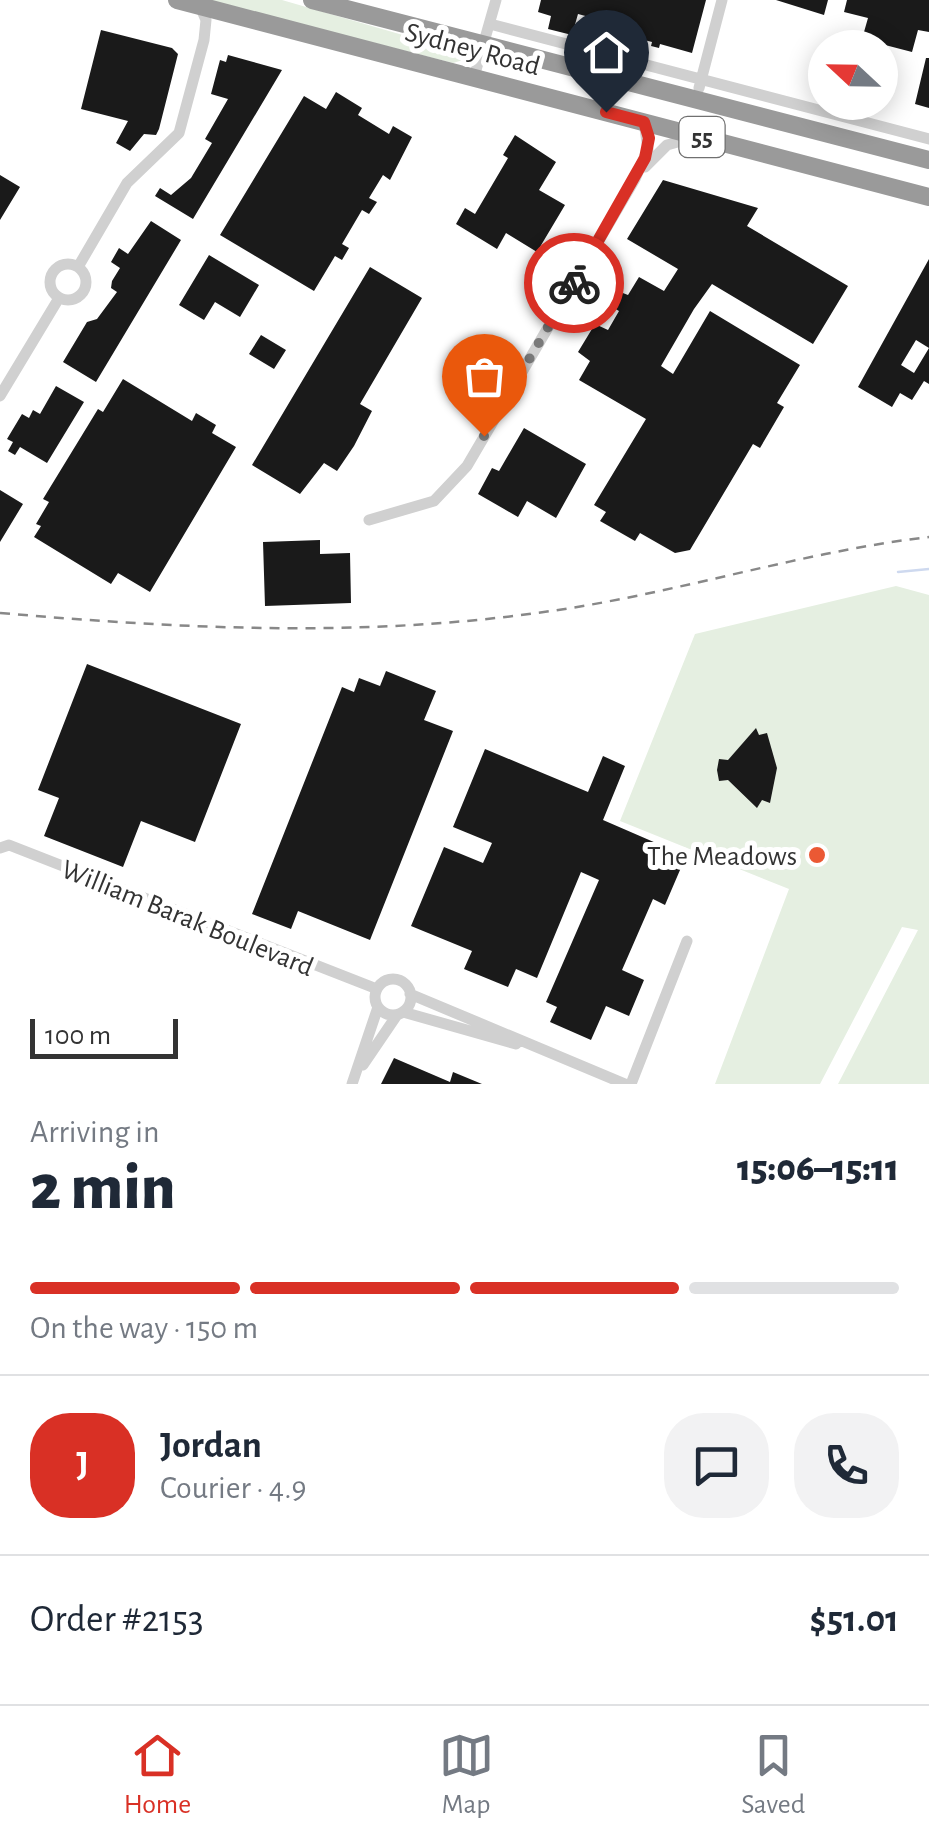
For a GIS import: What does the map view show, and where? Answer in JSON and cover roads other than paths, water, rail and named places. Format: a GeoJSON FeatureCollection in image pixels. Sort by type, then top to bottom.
{"type":"FeatureCollection","features":[{"type":"Feature","properties":{"kind":"highway","name":"Sydney Road"},"geometry":{"type":"LineString","coordinates":[[177,0],[929,196]]}},
{"type":"Feature","properties":{"kind":"highway","name":"Sydney Road"},"geometry":{"type":"LineString","coordinates":[[314,0],[929,160]]}},
{"type":"Feature","properties":{"kind":"street"},"geometry":{"type":"LineString","coordinates":[[474,77],[496,0]]}},
{"type":"Feature","properties":{"kind":"street"},"geometry":{"type":"LineString","coordinates":[[696,100],[722,0]]}},
{"type":"Feature","properties":{"kind":"street"},"geometry":{"type":"LineString","coordinates":[[78,267],[127,183],[179,133],[204,40],[206,20],[200,6]]}},
{"type":"Feature","properties":{"kind":"street"},"geometry":{"type":"LineString","coordinates":[[204,40],[216,24],[252,20]]}},
{"type":"Feature","properties":{"kind":"street","name":"Sydney Road"},"geometry":{"type":"LineString","coordinates":[[490,24],[929,139]]}},
{"type":"Feature","properties":{"kind":"street","name":"Sydney Road"},"geometry":{"type":"LineString","coordinates":[[510,51],[522,42],[540,39]]}},
{"type":"Feature","properties":{"kind":"street"},"geometry":{"type":"LineString","coordinates":[[368,520],[418,509],[452,486],[635,179],[648,149],[644,122]]}},
{"type":"Feature","properties":{"kind":"street"},"geometry":{"type":"LineString","coordinates":[[635,179],[660,150],[701,137]]}},
{"type":"Feature","properties":{"kind":"street"},"geometry":{"type":"LineString","coordinates":[[59,298],[52,289],[53,273],[62,266],[78,267]]}},
{"type":"Feature","properties":{"kind":"street"},"geometry":{"type":"LineString","coordinates":[[59,298],[77,298],[85,289],[85,277],[78,267]]}},
{"type":"Feature","properties":{"kind":"street"},"geometry":{"type":"LineString","coordinates":[[0,396],[59,298]]}},
{"type":"Feature","properties":{"kind":"street","name":"William Barak Boulevard"},"geometry":{"type":"LineString","coordinates":[[0,848],[8,845],[376,989]]}},
{"type":"Feature","properties":{"kind":"street"},"geometry":{"type":"LineString","coordinates":[[378,1008],[530,1048],[628,1084],[687,942]]}},
{"type":"Feature","properties":{"kind":"street"},"geometry":{"type":"LineString","coordinates":[[353,1082],[378,1008],[376,989],[395,980],[410,994],[484,1023],[530,1048]]}},
{"type":"Feature","properties":{"kind":"street"},"geometry":{"type":"LineString","coordinates":[[353,1082],[410,994]]}},
{"type":"Feature","properties":{"kind":"waterway"},"geometry":{"type":"LineString","coordinates":[[898,572],[929,569]]}},
{"type":"Feature","properties":{"kind":"railway"},"geometry":{"type":"LineString","coordinates":[[0,613],[207,627],[413,625],[598,603],[834,552],[929,537]]}},
{"type":"Feature","properties":{"kind":"place","name":"The Meadows"},"geometry":{"type":"Point","coordinates":[817,855]}}]}
